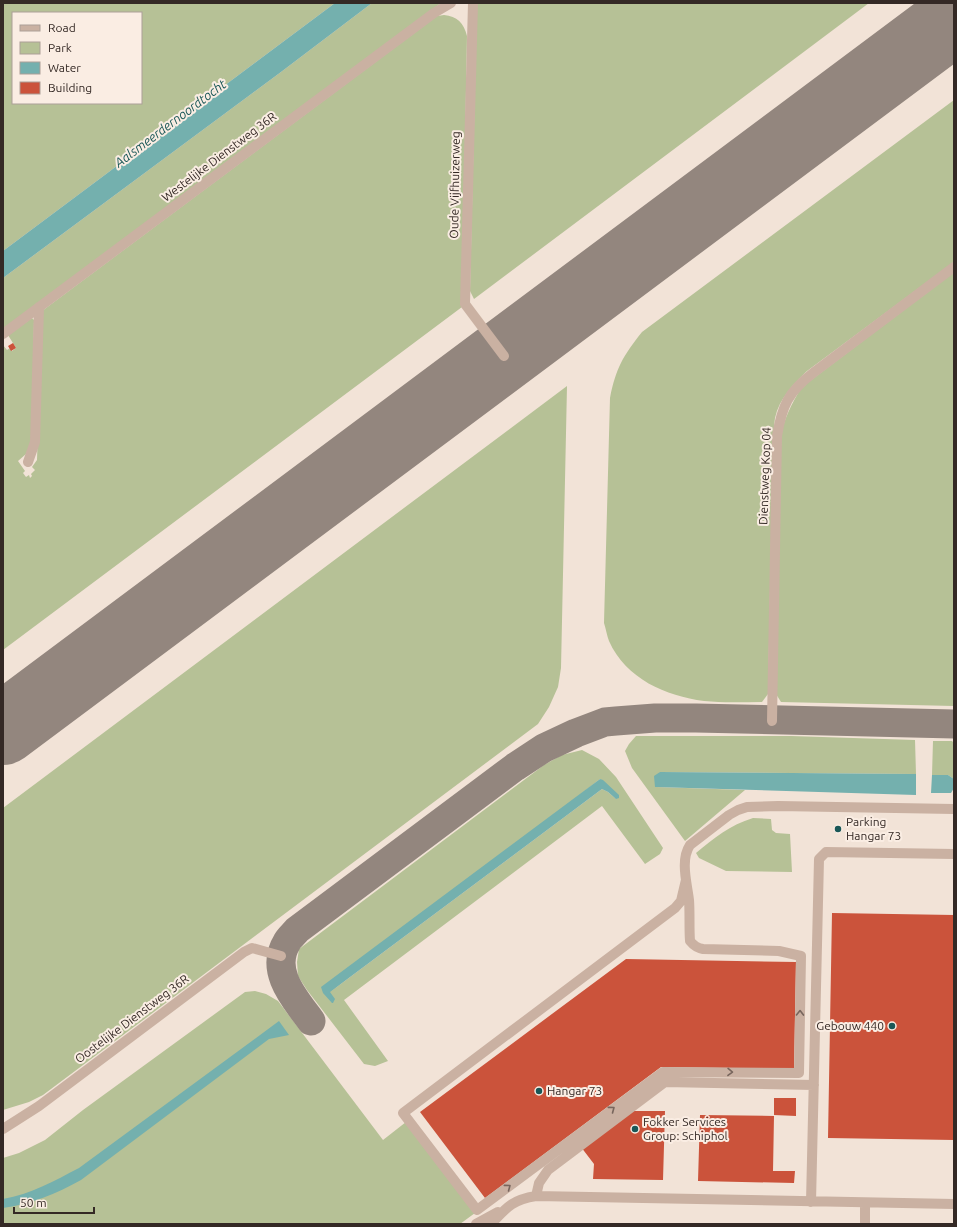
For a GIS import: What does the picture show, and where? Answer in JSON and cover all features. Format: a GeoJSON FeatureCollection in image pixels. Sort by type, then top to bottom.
{"type":"FeatureCollection","features":[{"type":"Feature","properties":{"kind":"lane","name":"Westelijke Dienstweg 36R"},"geometry":{"type":"LineString","coordinates":[[3,334],[427,18],[451,3]]}},
{"type":"Feature","properties":{"kind":"lane","name":"Oude Vijfhuizerweg"},"geometry":{"type":"LineString","coordinates":[[473,3],[465,304],[504,356]]}},
{"type":"Feature","properties":{"kind":"lane","name":"Dienstweg Kop 04"},"geometry":{"type":"LineString","coordinates":[[772,721],[777,436],[780,419],[786,402],[795,389],[808,376],[954,267]]}},
{"type":"Feature","properties":{"kind":"lane"},"geometry":{"type":"LineString","coordinates":[[28,462],[35,442],[39,307]]}},
{"type":"Feature","properties":{"kind":"lane"},"geometry":{"type":"LineString","coordinates":[[686,880],[681,901],[675,908],[403,1113],[477,1210],[663,1072],[799,1074],[801,956],[779,951],[696,948],[690,941],[689,900],[686,880],[686,850],[690,845],[729,815],[747,807],[778,806],[954,809]]}},
{"type":"Feature","properties":{"kind":"lane"},"geometry":{"type":"LineString","coordinates":[[811,1202],[819,859],[826,852],[954,854]]}},
{"type":"Feature","properties":{"kind":"lane","name":"Oostelijke Dienstweg 36R"},"geometry":{"type":"LineString","coordinates":[[3,1129],[39,1106],[244,952],[252,948],[281,956]]}},
{"type":"Feature","properties":{"kind":"lane"},"geometry":{"type":"LineString","coordinates":[[536,1196],[539,1183],[548,1170],[665,1082],[814,1085]]}},
{"type":"Feature","properties":{"kind":"lane"},"geometry":{"type":"LineString","coordinates":[[476,1224],[522,1198],[536,1196],[954,1204]]}},
{"type":"Feature","properties":{"kind":"lane"},"geometry":{"type":"LineString","coordinates":[[865,1203],[865,1224]]}},
{"type":"Feature","properties":{"kind":"lane"},"geometry":{"type":"LineString","coordinates":[[491,1224],[508,1206]]}},
{"type":"Feature","properties":{"kind":"green space"},"geometry":{"type":"Polygon","coordinates":[[[3,3],[335,3],[3,251],[3,3]]]}},
{"type":"Feature","properties":{"kind":"green space"},"geometry":{"type":"Polygon","coordinates":[[[372,3],[441,3],[3,329],[3,278],[372,3]]]}},
{"type":"Feature","properties":{"kind":"green space"},"geometry":{"type":"Polygon","coordinates":[[[477,3],[869,3],[474,299],[470,291],[477,3]]]}},
{"type":"Feature","properties":{"kind":"green space"},"geometry":{"type":"Polygon","coordinates":[[[444,15],[453,17],[459,21],[464,27],[467,36],[462,307],[3,650],[3,345],[7,350],[10,348],[12,351],[16,348],[8,335],[32,318],[34,320],[32,440],[26,454],[18,461],[25,471],[23,473],[26,477],[29,475],[30,478],[32,476],[31,474],[35,470],[32,467],[37,460],[42,311],[437,16],[444,15]]]}},
{"type":"Feature","properties":{"kind":"green space"},"geometry":{"type":"Polygon","coordinates":[[[954,100],[954,262],[807,371],[783,398],[777,411],[773,437],[768,694],[762,702],[726,702],[690,699],[662,690],[637,675],[626,666],[616,654],[609,641],[604,623],[610,398],[615,378],[621,363],[642,332],[954,100]]]}},
{"type":"Feature","properties":{"kind":"green space"},"geometry":{"type":"Polygon","coordinates":[[[954,272],[954,706],[781,702],[776,694],[780,439],[788,412],[802,387],[954,272]]]}},
{"type":"Feature","properties":{"kind":"green space"},"geometry":{"type":"Polygon","coordinates":[[[567,386],[561,668],[558,687],[549,707],[538,724],[43,1095],[29,1102],[3,1110],[3,808],[567,386]]]}},
{"type":"Feature","properties":{"kind":"green space"},"geometry":{"type":"Polygon","coordinates":[[[636,736],[791,736],[915,740],[916,774],[660,772],[656,787],[745,790],[685,841],[632,768],[625,751],[636,736]]]}},
{"type":"Feature","properties":{"kind":"green space"},"geometry":{"type":"Polygon","coordinates":[[[933,741],[952,741],[954,743],[954,779],[948,775],[932,775],[933,741]]]}},
{"type":"Feature","properties":{"kind":"green space"},"geometry":{"type":"Polygon","coordinates":[[[582,750],[599,759],[616,777],[663,848],[660,854],[645,864],[602,806],[344,1000],[388,1061],[375,1066],[364,1064],[307,990],[298,976],[297,962],[299,949],[544,765],[562,755],[582,750]],[[600,779],[330,992],[602,789],[616,799],[600,779]]]}},
{"type":"Feature","properties":{"kind":"green space"},"geometry":{"type":"Polygon","coordinates":[[[753,818],[771,819],[772,830],[776,833],[790,834],[792,872],[726,871],[699,858],[696,853],[716,837],[737,824],[753,818]]]}},
{"type":"Feature","properties":{"kind":"green space"},"geometry":{"type":"Polygon","coordinates":[[[255,991],[266,994],[278,1001],[383,1140],[406,1122],[475,1213],[460,1224],[3,1224],[3,1158],[19,1153],[45,1140],[83,1110],[245,992],[255,991]]]}},
{"type":"Feature","properties":{"kind":"water"},"geometry":{"type":"Polygon","coordinates":[[[335,3],[372,3],[3,278],[3,251],[335,3]]]}},
{"type":"Feature","properties":{"kind":"water"},"geometry":{"type":"Polygon","coordinates":[[[660,772],[916,774],[916,795],[655,787],[654,776],[660,772]]]}},
{"type":"Feature","properties":{"kind":"water"},"geometry":{"type":"Polygon","coordinates":[[[932,775],[948,775],[954,779],[954,788],[951,793],[931,793],[932,775]]]}},
{"type":"Feature","properties":{"kind":"water"},"geometry":{"type":"Polygon","coordinates":[[[600,779],[619,795],[619,798],[616,799],[602,789],[330,992],[335,999],[333,1003],[323,993],[321,987],[600,779]]]}},
{"type":"Feature","properties":{"kind":"water"},"geometry":{"type":"Polygon","coordinates":[[[279,1021],[289,1035],[269,1039],[81,1180],[43,1198],[3,1208],[3,1199],[33,1190],[79,1168],[279,1021]]]}},
{"type":"Feature","properties":{"kind":"building"},"geometry":{"type":"Polygon","coordinates":[[[13,343],[16,348],[11,351],[8,346],[13,343]]]}},
{"type":"Feature","properties":{"kind":"building","name":"Gebouw 440"},"geometry":{"type":"Polygon","coordinates":[[[832,913],[954,915],[954,1140],[828,1138],[832,913]]]}},
{"type":"Feature","properties":{"kind":"building","name":"Hangar 73"},"geometry":{"type":"Polygon","coordinates":[[[626,959],[796,962],[794,1069],[661,1067],[485,1198],[420,1112],[626,959]]]}},
{"type":"Feature","properties":{"kind":"building"},"geometry":{"type":"Polygon","coordinates":[[[774,1098],[796,1098],[796,1116],[774,1115],[774,1098]]]}},
{"type":"Feature","properties":{"kind":"building","name":"Fokker Services Group: Schiphol"},"geometry":{"type":"Polygon","coordinates":[[[630,1111],[665,1111],[663,1180],[593,1179],[594,1164],[581,1147],[630,1111]]]}},
{"type":"Feature","properties":{"kind":"building"},"geometry":{"type":"Polygon","coordinates":[[[700,1115],[774,1116],[773,1171],[795,1171],[794,1183],[698,1181],[700,1115]]]}},
{"type":"Feature","properties":{"kind":"taxiway"},"geometry":{"type":"LineString","coordinates":[[311,1021],[292,994],[282,974],[282,953],[288,940],[297,930],[515,767],[544,748],[576,733],[605,722],[655,718],[954,724]]}},
{"type":"Feature","properties":{"kind":"runway"},"geometry":{"type":"LineString","coordinates":[[3,729],[954,19]]}},
{"type":"Feature","properties":{"kind":"place","name":"Parking Hangar 73"},"geometry":{"type":"Point","coordinates":[838,829]}},
{"type":"Feature","properties":{"kind":"place","name":"Gebouw 440"},"geometry":{"type":"Point","coordinates":[892,1026]}},
{"type":"Feature","properties":{"kind":"place","name":"Hangar 73"},"geometry":{"type":"Point","coordinates":[539,1091]}},
{"type":"Feature","properties":{"kind":"place","name":"Fokker Services Group: Schiphol"},"geometry":{"type":"Point","coordinates":[635,1129]}},
{"type":"Feature","properties":{"kind":"water label","name":"Aalsmeerdernoordtocht"},"geometry":{"type":"Point","coordinates":[170,123]}}]}
